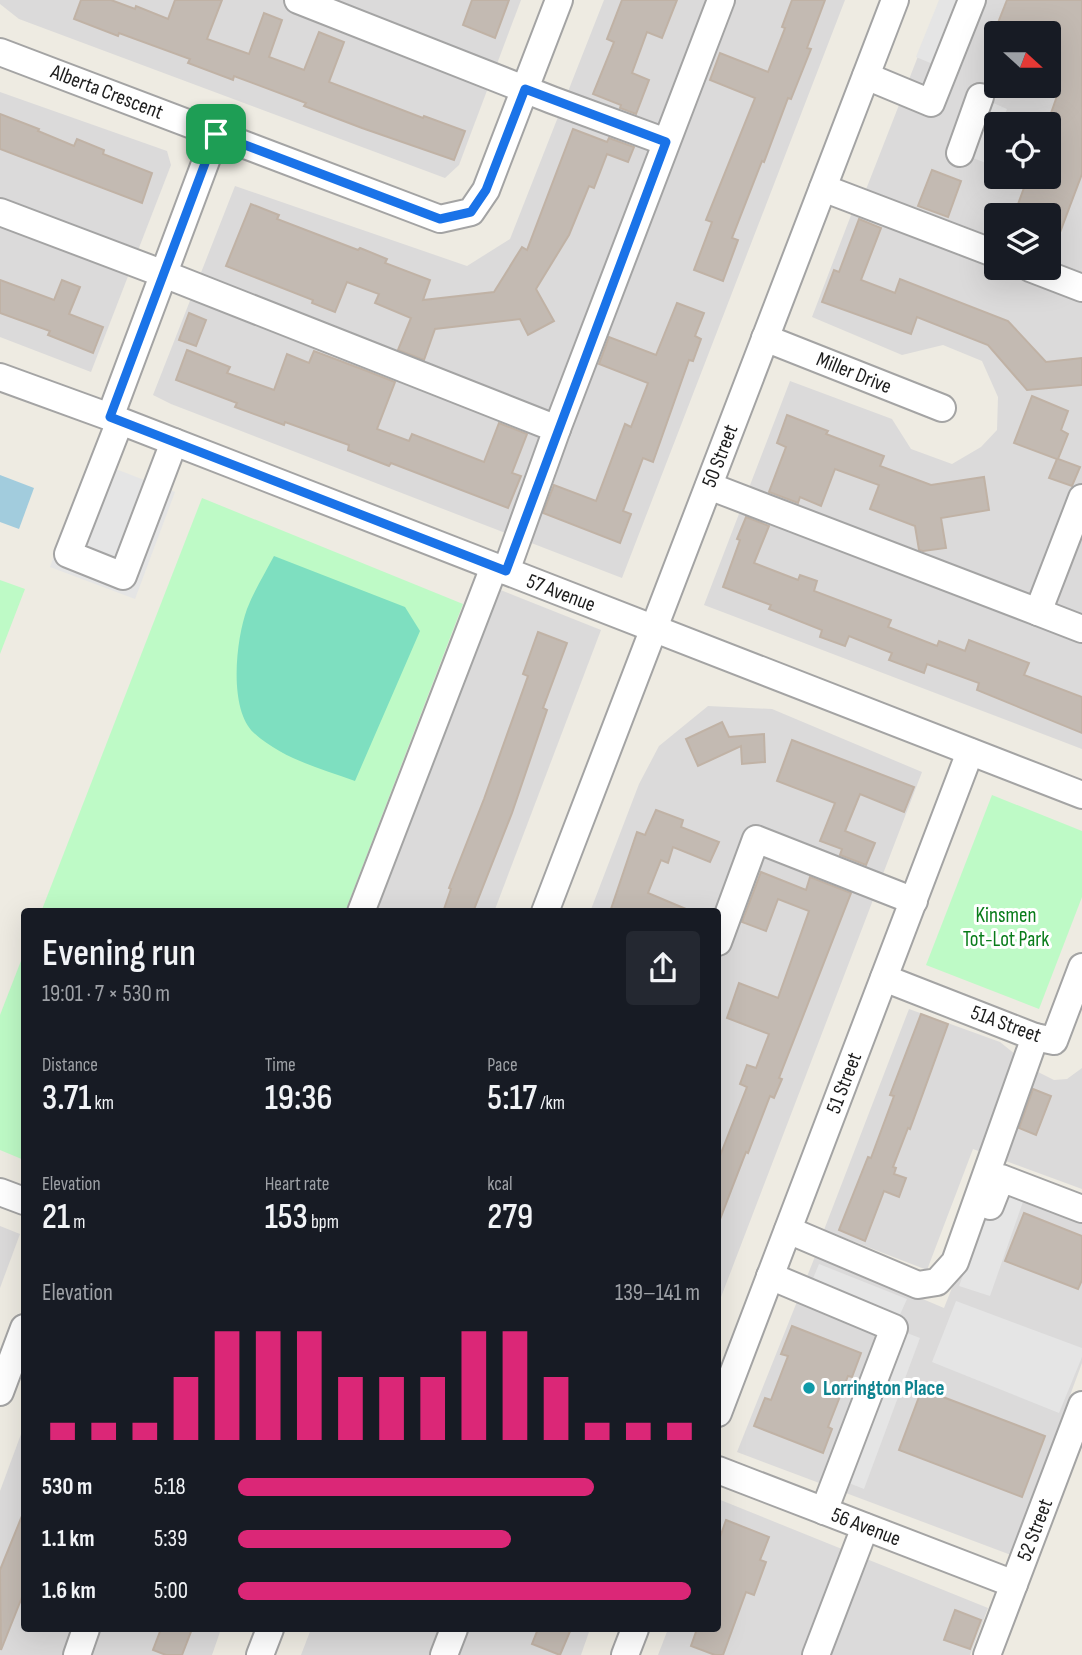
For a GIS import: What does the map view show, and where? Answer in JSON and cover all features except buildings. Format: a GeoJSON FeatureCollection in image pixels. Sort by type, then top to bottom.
{"type":"FeatureCollection","features":[{"type":"Feature","properties":{"kind":"street"},"geometry":{"type":"LineString","coordinates":[[298,0],[666,142]]}},
{"type":"Feature","properties":{"kind":"street","name":"Alberta Crescent"},"geometry":{"type":"LineString","coordinates":[[0,52],[440,219],[471,212],[486,190],[559,0]]}},
{"type":"Feature","properties":{"kind":"street"},"geometry":{"type":"LineString","coordinates":[[363,908],[557,429],[722,0]]}},
{"type":"Feature","properties":{"kind":"street","name":"50 Street"},"geometry":{"type":"LineString","coordinates":[[547,908],[895,0]]}},
{"type":"Feature","properties":{"kind":"street"},"geometry":{"type":"LineString","coordinates":[[931,103],[972,0]]}},
{"type":"Feature","properties":{"kind":"street"},"geometry":{"type":"LineString","coordinates":[[866,76],[931,103],[976,108],[960,153]]}},
{"type":"Feature","properties":{"kind":"street"},"geometry":{"type":"LineString","coordinates":[[174,442],[123,576],[68,554],[164,274],[216,134]]}},
{"type":"Feature","properties":{"kind":"street"},"geometry":{"type":"LineString","coordinates":[[823,188],[984,249]]}},
{"type":"Feature","properties":{"kind":"street"},"geometry":{"type":"LineString","coordinates":[[0,212],[557,429]]}},
{"type":"Feature","properties":{"kind":"street"},"geometry":{"type":"LineString","coordinates":[[1061,280],[1082,288]]}},
{"type":"Feature","properties":{"kind":"street","name":"Miller Drive"},"geometry":{"type":"LineString","coordinates":[[765,338],[943,408]]}},
{"type":"Feature","properties":{"kind":"street","name":"57 Avenue"},"geometry":{"type":"LineString","coordinates":[[0,377],[115,419],[1082,796]]}},
{"type":"Feature","properties":{"kind":"street"},"geometry":{"type":"LineString","coordinates":[[709,486],[1082,629]]}},
{"type":"Feature","properties":{"kind":"street"},"geometry":{"type":"LineString","coordinates":[[1038,612],[1082,498]]}},
{"type":"Feature","properties":{"kind":"street","name":"51 Street"},"geometry":{"type":"LineString","coordinates":[[721,1405],[970,752]]}},
{"type":"Feature","properties":{"kind":"street"},"geometry":{"type":"LineString","coordinates":[[721,934],[756,839],[914,901]]}},
{"type":"Feature","properties":{"kind":"street","name":"51A Street"},"geometry":{"type":"LineString","coordinates":[[884,978],[1035,1037],[1054,1041],[1082,967]]}},
{"type":"Feature","properties":{"kind":"street"},"geometry":{"type":"LineString","coordinates":[[788,1230],[918,1285],[937,1283],[956,1262],[1035,1037]]}},
{"type":"Feature","properties":{"kind":"street"},"geometry":{"type":"LineString","coordinates":[[960,1286],[1001,1178],[1082,1209]]}},
{"type":"Feature","properties":{"kind":"street"},"geometry":{"type":"LineString","coordinates":[[0,1192],[21,1200]]}},
{"type":"Feature","properties":{"kind":"street"},"geometry":{"type":"LineString","coordinates":[[770,1276],[894,1328],[824,1511]]}},
{"type":"Feature","properties":{"kind":"street"},"geometry":{"type":"LineString","coordinates":[[0,1392],[21,1336]]}},
{"type":"Feature","properties":{"kind":"street","name":"52 Street"},"geometry":{"type":"LineString","coordinates":[[987,1655],[1082,1405]]}},
{"type":"Feature","properties":{"kind":"street","name":"56 Avenue"},"geometry":{"type":"LineString","coordinates":[[721,1471],[1014,1584]]}},
{"type":"Feature","properties":{"kind":"street"},"geometry":{"type":"LineString","coordinates":[[816,1655],[864,1527]]}},
{"type":"Feature","properties":{"kind":"street"},"geometry":{"type":"LineString","coordinates":[[77,1655],[85,1632]]}},
{"type":"Feature","properties":{"kind":"street"},"geometry":{"type":"LineString","coordinates":[[260,1655],[269,1632]]}},
{"type":"Feature","properties":{"kind":"street"},"geometry":{"type":"LineString","coordinates":[[444,1655],[453,1632]]}},
{"type":"Feature","properties":{"kind":"street"},"geometry":{"type":"LineString","coordinates":[[625,1655],[634,1632]]}},
{"type":"Feature","properties":{"kind":"shaded area"},"geometry":{"type":"Polygon","coordinates":[[[0,0],[521,0],[459,165],[445,178],[19,19],[0,4],[0,0]]]}},
{"type":"Feature","properties":{"kind":"shaded area"},"geometry":{"type":"Polygon","coordinates":[[[604,0],[845,0],[622,578],[153,395],[235,186],[467,266],[510,239],[604,0]]]}},
{"type":"Feature","properties":{"kind":"shaded area"},"geometry":{"type":"Polygon","coordinates":[[[939,0],[972,0],[945,69],[916,57],[939,0]]]}},
{"type":"Feature","properties":{"kind":"shaded area"},"geometry":{"type":"Polygon","coordinates":[[[940,0],[1082,0],[1082,273],[1061,265],[1061,203],[984,203],[984,237],[865,192],[940,0]]]}},
{"type":"Feature","properties":{"kind":"shaded area"},"geometry":{"type":"Polygon","coordinates":[[[0,92],[167,151],[171,165],[91,372],[0,337],[0,92]]]}},
{"type":"Feature","properties":{"kind":"shaded area"},"geometry":{"type":"Polygon","coordinates":[[[980,97],[1007,109],[1006,112],[984,112],[984,162],[960,153],[980,97]]]}},
{"type":"Feature","properties":{"kind":"shaded area"},"geometry":{"type":"Polygon","coordinates":[[[853,210],[984,260],[984,280],[1033,280],[1082,299],[1082,749],[704,605],[790,381],[892,419],[911,449],[952,464],[981,447],[997,430],[998,397],[982,361],[943,345],[902,355],[812,317],[853,210]]]}},
{"type":"Feature","properties":{"kind":"shaded area"},"geometry":{"type":"Polygon","coordinates":[[[90,459],[175,492],[135,599],[50,567],[90,459]]]}},
{"type":"Feature","properties":{"kind":"shaded area"},"geometry":{"type":"Polygon","coordinates":[[[498,589],[601,630],[496,908],[375,908],[498,589]]]}},
{"type":"Feature","properties":{"kind":"shaded area"},"geometry":{"type":"Polygon","coordinates":[[[708,706],[772,709],[922,772],[721,1297],[721,908],[592,908],[639,784],[659,746],[708,706]]]}},
{"type":"Feature","properties":{"kind":"shaded area"},"geometry":{"type":"Polygon","coordinates":[[[909,1009],[1000,1042],[1036,1071],[1054,1080],[1067,1079],[1082,1068],[1082,1189],[973,1149],[927,1270],[824,1230],[909,1009]]]}},
{"type":"Feature","properties":{"kind":"shaded area"},"geometry":{"type":"Polygon","coordinates":[[[994,1182],[1082,1216],[1082,1363],[1011,1555],[737,1452],[816,1254],[944,1308],[994,1182]]]}},
{"type":"Feature","properties":{"kind":"shaded area"},"geometry":{"type":"Polygon","coordinates":[[[998,1185],[1025,1196],[990,1296],[959,1286],[998,1185]]]}},
{"type":"Feature","properties":{"kind":"shaded area"},"geometry":{"type":"Polygon","coordinates":[[[0,1226],[20,1234],[0,1288],[0,1226]]]}},
{"type":"Feature","properties":{"kind":"shaded area"},"geometry":{"type":"Polygon","coordinates":[[[819,1264],[907,1299],[894,1328],[920,1338],[864,1489],[836,1478],[893,1328],[807,1293],[819,1264]]]}},
{"type":"Feature","properties":{"kind":"shaded area"},"geometry":{"type":"Polygon","coordinates":[[[956,1301],[1082,1348],[1082,1357],[1059,1413],[932,1362],[956,1301]]]}},
{"type":"Feature","properties":{"kind":"shaded area"},"geometry":{"type":"Polygon","coordinates":[[[21,1434],[21,1632],[220,1632],[212,1655],[0,1655],[0,1491],[21,1434]]]}},
{"type":"Feature","properties":{"kind":"shaded area"},"geometry":{"type":"Polygon","coordinates":[[[721,1500],[988,1608],[970,1655],[658,1655],[667,1632],[721,1632],[721,1500]]]}},
{"type":"Feature","properties":{"kind":"shaded area"},"geometry":{"type":"Polygon","coordinates":[[[310,1632],[589,1632],[581,1655],[301,1655],[310,1632]]]}},
{"type":"Feature","properties":{"kind":"green space"},"geometry":{"type":"Polygon","coordinates":[[[202,498],[463,604],[347,908],[43,908],[202,498]]]}},
{"type":"Feature","properties":{"kind":"green space"},"geometry":{"type":"Polygon","coordinates":[[[274,556],[405,607],[420,631],[355,781],[277,750],[254,733],[240,708],[237,673],[243,622],[274,556]]]}},
{"type":"Feature","properties":{"kind":"green space"},"geometry":{"type":"Polygon","coordinates":[[[0,580],[25,589],[0,654],[0,580]]]}},
{"type":"Feature","properties":{"kind":"green space","name":"Kinsmen Tot-Lot Park"},"geometry":{"type":"Polygon","coordinates":[[[992,795],[1082,831],[1082,897],[1039,1009],[926,965],[992,795]]]}},
{"type":"Feature","properties":{"kind":"green space"},"geometry":{"type":"Polygon","coordinates":[[[21,961],[21,1159],[0,1150],[0,1015],[21,961]]]}},
{"type":"Feature","properties":{"kind":"water"},"geometry":{"type":"Polygon","coordinates":[[[0,475],[34,488],[19,529],[0,522],[0,475]]]}},
{"type":"Feature","properties":{"kind":"place","name":"Lorrington Place"},"geometry":{"type":"Point","coordinates":[809,1388]}},
{"type":"Feature","properties":{"kind":"route"},"geometry":{"type":"LineString","coordinates":[[525,89],[666,142],[506,571],[110,417],[216,134],[440,219],[471,212],[486,190],[525,89]]}}]}
